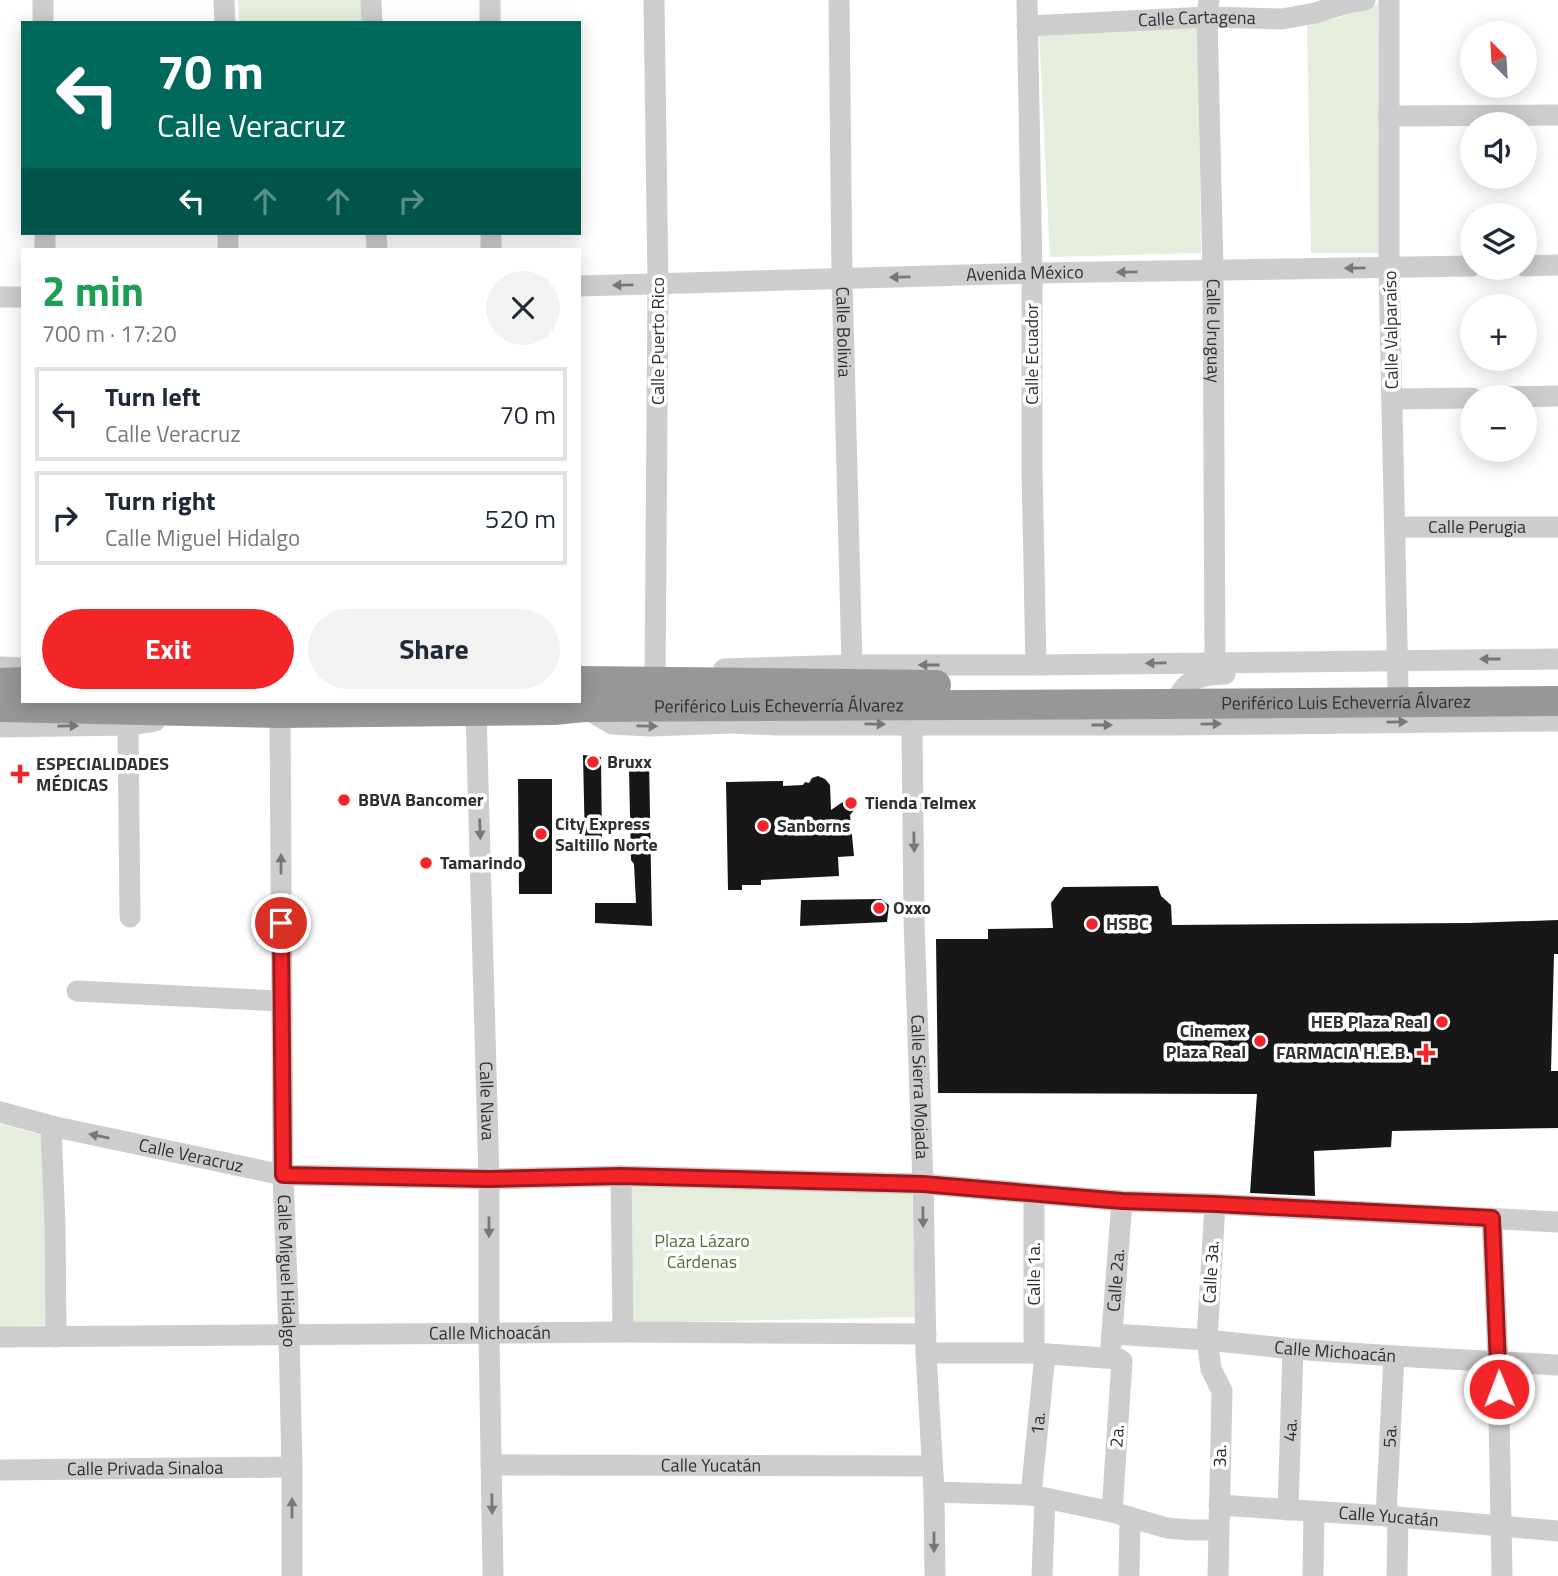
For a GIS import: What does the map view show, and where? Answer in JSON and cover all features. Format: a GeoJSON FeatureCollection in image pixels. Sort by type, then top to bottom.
{"type":"FeatureCollection","features":[{"type":"Feature","properties":{"kind":"highway"},"geometry":{"type":"LineString","coordinates":[[0,683],[21,682]]}},
{"type":"Feature","properties":{"kind":"highway","name":"Periférico Luis Echeverría Álvarez"},"geometry":{"type":"LineString","coordinates":[[582,694],[662,682],[1167,705],[1558,683]]}},
{"type":"Feature","properties":{"kind":"highway","name":"Periférico Luis Echeverría Álvarez"},"geometry":{"type":"LineString","coordinates":[[582,694],[1167,705],[1558,701]]}},
{"type":"Feature","properties":{"kind":"highway","name":"Periférico Luis Echeverría Álvarez"},"geometry":{"type":"LineString","coordinates":[[0,707],[280,713],[554,710],[566,703]]}},
{"type":"Feature","properties":{"kind":"street"},"geometry":{"type":"LineString","coordinates":[[43,0],[43,21]]}},
{"type":"Feature","properties":{"kind":"street"},"geometry":{"type":"LineString","coordinates":[[224,0],[225,21]]}},
{"type":"Feature","properties":{"kind":"street"},"geometry":{"type":"LineString","coordinates":[[371,0],[372,21]]}},
{"type":"Feature","properties":{"kind":"street"},"geometry":{"type":"LineString","coordinates":[[490,0],[490,21]]}},
{"type":"Feature","properties":{"kind":"street","name":"Calle Puerto Rico"},"geometry":{"type":"LineString","coordinates":[[654,0],[662,682]]}},
{"type":"Feature","properties":{"kind":"street","name":"Calle Bolivia"},"geometry":{"type":"LineString","coordinates":[[839,0],[842,278],[852,666]]}},
{"type":"Feature","properties":{"kind":"street","name":"Calle Ecuador"},"geometry":{"type":"LineString","coordinates":[[1027,0],[1036,665]]}},
{"type":"Feature","properties":{"kind":"street","name":"Calle Cartagena"},"geometry":{"type":"LineString","coordinates":[[1027,26],[1208,8],[1282,19],[1365,0]]}},
{"type":"Feature","properties":{"kind":"street","name":"Calle Valparaíso"},"geometry":{"type":"LineString","coordinates":[[1255,724],[1268,716],[1289,710],[1368,707],[1393,703],[1396,699],[1398,688],[1389,268],[1389,0]]}},
{"type":"Feature","properties":{"kind":"street","name":"Calle Uruguay"},"geometry":{"type":"LineString","coordinates":[[1208,8],[1213,271],[1215,663]]}},
{"type":"Feature","properties":{"kind":"street"},"geometry":{"type":"LineString","coordinates":[[1388,116],[1558,115]]}},
{"type":"Feature","properties":{"kind":"street"},"geometry":{"type":"LineString","coordinates":[[1537,266],[1558,265]]}},
{"type":"Feature","properties":{"kind":"street","name":"Avenida México"},"geometry":{"type":"LineString","coordinates":[[581,286],[1032,273],[1460,266]]}},
{"type":"Feature","properties":{"kind":"street"},"geometry":{"type":"LineString","coordinates":[[0,297],[21,296]]}},
{"type":"Feature","properties":{"kind":"street"},"geometry":{"type":"LineString","coordinates":[[1537,396],[1558,396]]}},
{"type":"Feature","properties":{"kind":"street"},"geometry":{"type":"LineString","coordinates":[[1392,400],[1460,398]]}},
{"type":"Feature","properties":{"kind":"street","name":"Calle Perugia"},"geometry":{"type":"LineString","coordinates":[[1395,527],[1558,527]]}},
{"type":"Feature","properties":{"kind":"street"},"geometry":{"type":"LineString","coordinates":[[662,682],[724,669],[1558,659]]}},
{"type":"Feature","properties":{"kind":"street"},"geometry":{"type":"LineString","coordinates":[[1167,705],[1171,709],[1181,693],[1197,677],[1208,674],[1372,670],[1396,660]]}},
{"type":"Feature","properties":{"kind":"street"},"geometry":{"type":"LineString","coordinates":[[0,667],[21,668]]}},
{"type":"Feature","properties":{"kind":"street"},"geometry":{"type":"LineString","coordinates":[[582,694],[612,724],[650,726],[732,723],[912,725],[1167,705],[1255,724],[1558,721]]}},
{"type":"Feature","properties":{"kind":"street","name":"Calle Nava"},"geometry":{"type":"LineString","coordinates":[[476,711],[489,1179],[493,1576]]}},
{"type":"Feature","properties":{"kind":"street"},"geometry":{"type":"LineString","coordinates":[[0,727],[128,725],[208,712]]}},
{"type":"Feature","properties":{"kind":"street","name":"Calle Miguel Hidalgo"},"geometry":{"type":"LineString","coordinates":[[280,713],[283,1175],[292,1467],[292,1576]]}},
{"type":"Feature","properties":{"kind":"street"},"geometry":{"type":"LineString","coordinates":[[128,725],[130,917]]}},
{"type":"Feature","properties":{"kind":"street","name":"Calle Sierra Mojada"},"geometry":{"type":"LineString","coordinates":[[912,725],[914,920],[935,1576]]}},
{"type":"Feature","properties":{"kind":"street"},"geometry":{"type":"LineString","coordinates":[[76,991],[281,1001]]}},
{"type":"Feature","properties":{"kind":"street","name":"Calle Veracruz"},"geometry":{"type":"LineString","coordinates":[[0,1112],[51,1126],[283,1175],[489,1179],[621,1176],[923,1184],[1122,1201],[1558,1222]]}},
{"type":"Feature","properties":{"kind":"street"},"geometry":{"type":"LineString","coordinates":[[51,1126],[56,1337]]}},
{"type":"Feature","properties":{"kind":"street"},"geometry":{"type":"LineString","coordinates":[[621,1176],[623,1332]]}},
{"type":"Feature","properties":{"kind":"street","name":"Calle 1a."},"geometry":{"type":"LineString","coordinates":[[1034,1194],[1040,1353]]}},
{"type":"Feature","properties":{"kind":"street","name":"Calle 2a."},"geometry":{"type":"LineString","coordinates":[[1115,1359],[1112,1334],[1122,1201]]}},
{"type":"Feature","properties":{"kind":"street","name":"Calle 3a."},"geometry":{"type":"LineString","coordinates":[[1207,1340],[1215,1204]]}},
{"type":"Feature","properties":{"kind":"street"},"geometry":{"type":"LineString","coordinates":[[1492,1218],[1502,1576]]}},
{"type":"Feature","properties":{"kind":"street","name":"Calle Michoacán"},"geometry":{"type":"LineString","coordinates":[[0,1337],[623,1332],[926,1343],[1115,1359]]}},
{"type":"Feature","properties":{"kind":"street","name":"Calle Michoacán"},"geometry":{"type":"LineString","coordinates":[[1112,1334],[1394,1356],[1558,1364]]}},
{"type":"Feature","properties":{"kind":"street","name":"3a."},"geometry":{"type":"LineString","coordinates":[[1207,1340],[1211,1368],[1222,1391],[1218,1576]]}},
{"type":"Feature","properties":{"kind":"street","name":"4a."},"geometry":{"type":"LineString","coordinates":[[1288,1510],[1293,1349]]}},
{"type":"Feature","properties":{"kind":"street","name":"1a."},"geometry":{"type":"LineString","coordinates":[[1040,1353],[1038,1497],[1042,1576]]}},
{"type":"Feature","properties":{"kind":"street","name":"5a."},"geometry":{"type":"LineString","coordinates":[[1394,1356],[1392,1517],[1397,1576]]}},
{"type":"Feature","properties":{"kind":"street","name":"2a."},"geometry":{"type":"LineString","coordinates":[[1115,1359],[1121,1514],[1129,1576]]}},
{"type":"Feature","properties":{"kind":"street","name":"Calle Yucatán"},"geometry":{"type":"LineString","coordinates":[[491,1465],[931,1466]]}},
{"type":"Feature","properties":{"kind":"street","name":"Calle Privada Sinaloa"},"geometry":{"type":"LineString","coordinates":[[0,1470],[292,1467]]}},
{"type":"Feature","properties":{"kind":"street"},"geometry":{"type":"LineString","coordinates":[[934,1492],[1038,1497],[1121,1514],[1167,1528],[1218,1530]]}},
{"type":"Feature","properties":{"kind":"street","name":"Calle Yucatán"},"geometry":{"type":"LineString","coordinates":[[1219,1505],[1558,1531]]}},
{"type":"Feature","properties":{"kind":"street"},"geometry":{"type":"LineString","coordinates":[[1313,1576],[1314,1512]]}},
{"type":"Feature","properties":{"kind":"green space"},"geometry":{"type":"Polygon","coordinates":[[[238,0],[361,0],[361,21],[239,21],[238,0]]]}},
{"type":"Feature","properties":{"kind":"green space"},"geometry":{"type":"Polygon","coordinates":[[[1378,4],[1379,253],[1311,253],[1307,25],[1378,4]]]}},
{"type":"Feature","properties":{"kind":"green space"},"geometry":{"type":"Polygon","coordinates":[[[1198,25],[1201,253],[1050,257],[1039,31],[1198,25]]]}},
{"type":"Feature","properties":{"kind":"green space"},"geometry":{"type":"Polygon","coordinates":[[[0,1124],[42,1135],[49,1325],[0,1327],[0,1124]]]}},
{"type":"Feature","properties":{"kind":"green space","name":"Plaza Lázaro Cárdenas"},"geometry":{"type":"Polygon","coordinates":[[[630,1183],[912,1183],[915,1317],[633,1323],[630,1183]]]}},
{"type":"Feature","properties":{"kind":"building"},"geometry":{"type":"Polygon","coordinates":[[[583,755],[601,757],[602,845],[585,845],[583,755]]]}},
{"type":"Feature","properties":{"kind":"building"},"geometry":{"type":"Polygon","coordinates":[[[633,757],[649,759],[652,926],[595,923],[595,903],[636,903],[634,864],[631,860],[629,770],[635,768],[633,757]]]}},
{"type":"Feature","properties":{"kind":"building","name":"Sanborns"},"geometry":{"type":"Polygon","coordinates":[[[818,776],[830,785],[831,810],[847,799],[855,809],[850,815],[854,856],[838,857],[839,876],[761,880],[761,885],[742,885],[742,890],[728,890],[726,782],[783,781],[783,786],[803,785],[818,776]]]}},
{"type":"Feature","properties":{"kind":"building"},"geometry":{"type":"Polygon","coordinates":[[[518,779],[552,779],[552,894],[519,894],[518,779]]]}},
{"type":"Feature","properties":{"kind":"building"},"geometry":{"type":"Polygon","coordinates":[[[1158,886],[1161,896],[1171,905],[1172,925],[1558,920],[1558,954],[1554,954],[1551,1071],[1558,1071],[1558,1128],[1392,1131],[1391,1147],[1314,1151],[1315,1196],[1250,1193],[1257,1094],[938,1093],[936,939],[988,939],[988,929],[1053,928],[1051,903],[1063,887],[1158,886]]]}},
{"type":"Feature","properties":{"kind":"building"},"geometry":{"type":"Polygon","coordinates":[[[881,899],[889,905],[887,922],[800,926],[801,900],[881,899]]]}},
{"type":"Feature","properties":{"kind":"place","name":"Bruxx"},"geometry":{"type":"Point","coordinates":[593,762]}},
{"type":"Feature","properties":{"kind":"place","name":"ESPECIALIDADES MÉDICAS"},"geometry":{"type":"Point","coordinates":[20,774]}},
{"type":"Feature","properties":{"kind":"place","name":"BBVA Bancomer"},"geometry":{"type":"Point","coordinates":[344,800]}},
{"type":"Feature","properties":{"kind":"place","name":"Tienda Telmex"},"geometry":{"type":"Point","coordinates":[851,803]}},
{"type":"Feature","properties":{"kind":"place","name":"Sanborns"},"geometry":{"type":"Point","coordinates":[763,826]}},
{"type":"Feature","properties":{"kind":"place","name":"City Express Saltillo Norte"},"geometry":{"type":"Point","coordinates":[541,834]}},
{"type":"Feature","properties":{"kind":"place","name":"Tamarindo"},"geometry":{"type":"Point","coordinates":[426,863]}},
{"type":"Feature","properties":{"kind":"place","name":"Oxxo"},"geometry":{"type":"Point","coordinates":[879,908]}},
{"type":"Feature","properties":{"kind":"place","name":"HSBC"},"geometry":{"type":"Point","coordinates":[1092,924]}},
{"type":"Feature","properties":{"kind":"place","name":"HEB Plaza Real"},"geometry":{"type":"Point","coordinates":[1442,1022]}},
{"type":"Feature","properties":{"kind":"place","name":"Cinemex Plaza Real"},"geometry":{"type":"Point","coordinates":[1260,1041]}},
{"type":"Feature","properties":{"kind":"place","name":"FARMACIA H.E.B."},"geometry":{"type":"Point","coordinates":[1426,1053]}},
{"type":"Feature","properties":{"kind":"route"},"geometry":{"type":"LineString","coordinates":[[281,923],[283,1175],[489,1179],[621,1176],[923,1184],[1122,1201],[1492,1218],[1499,1389]]}}]}
